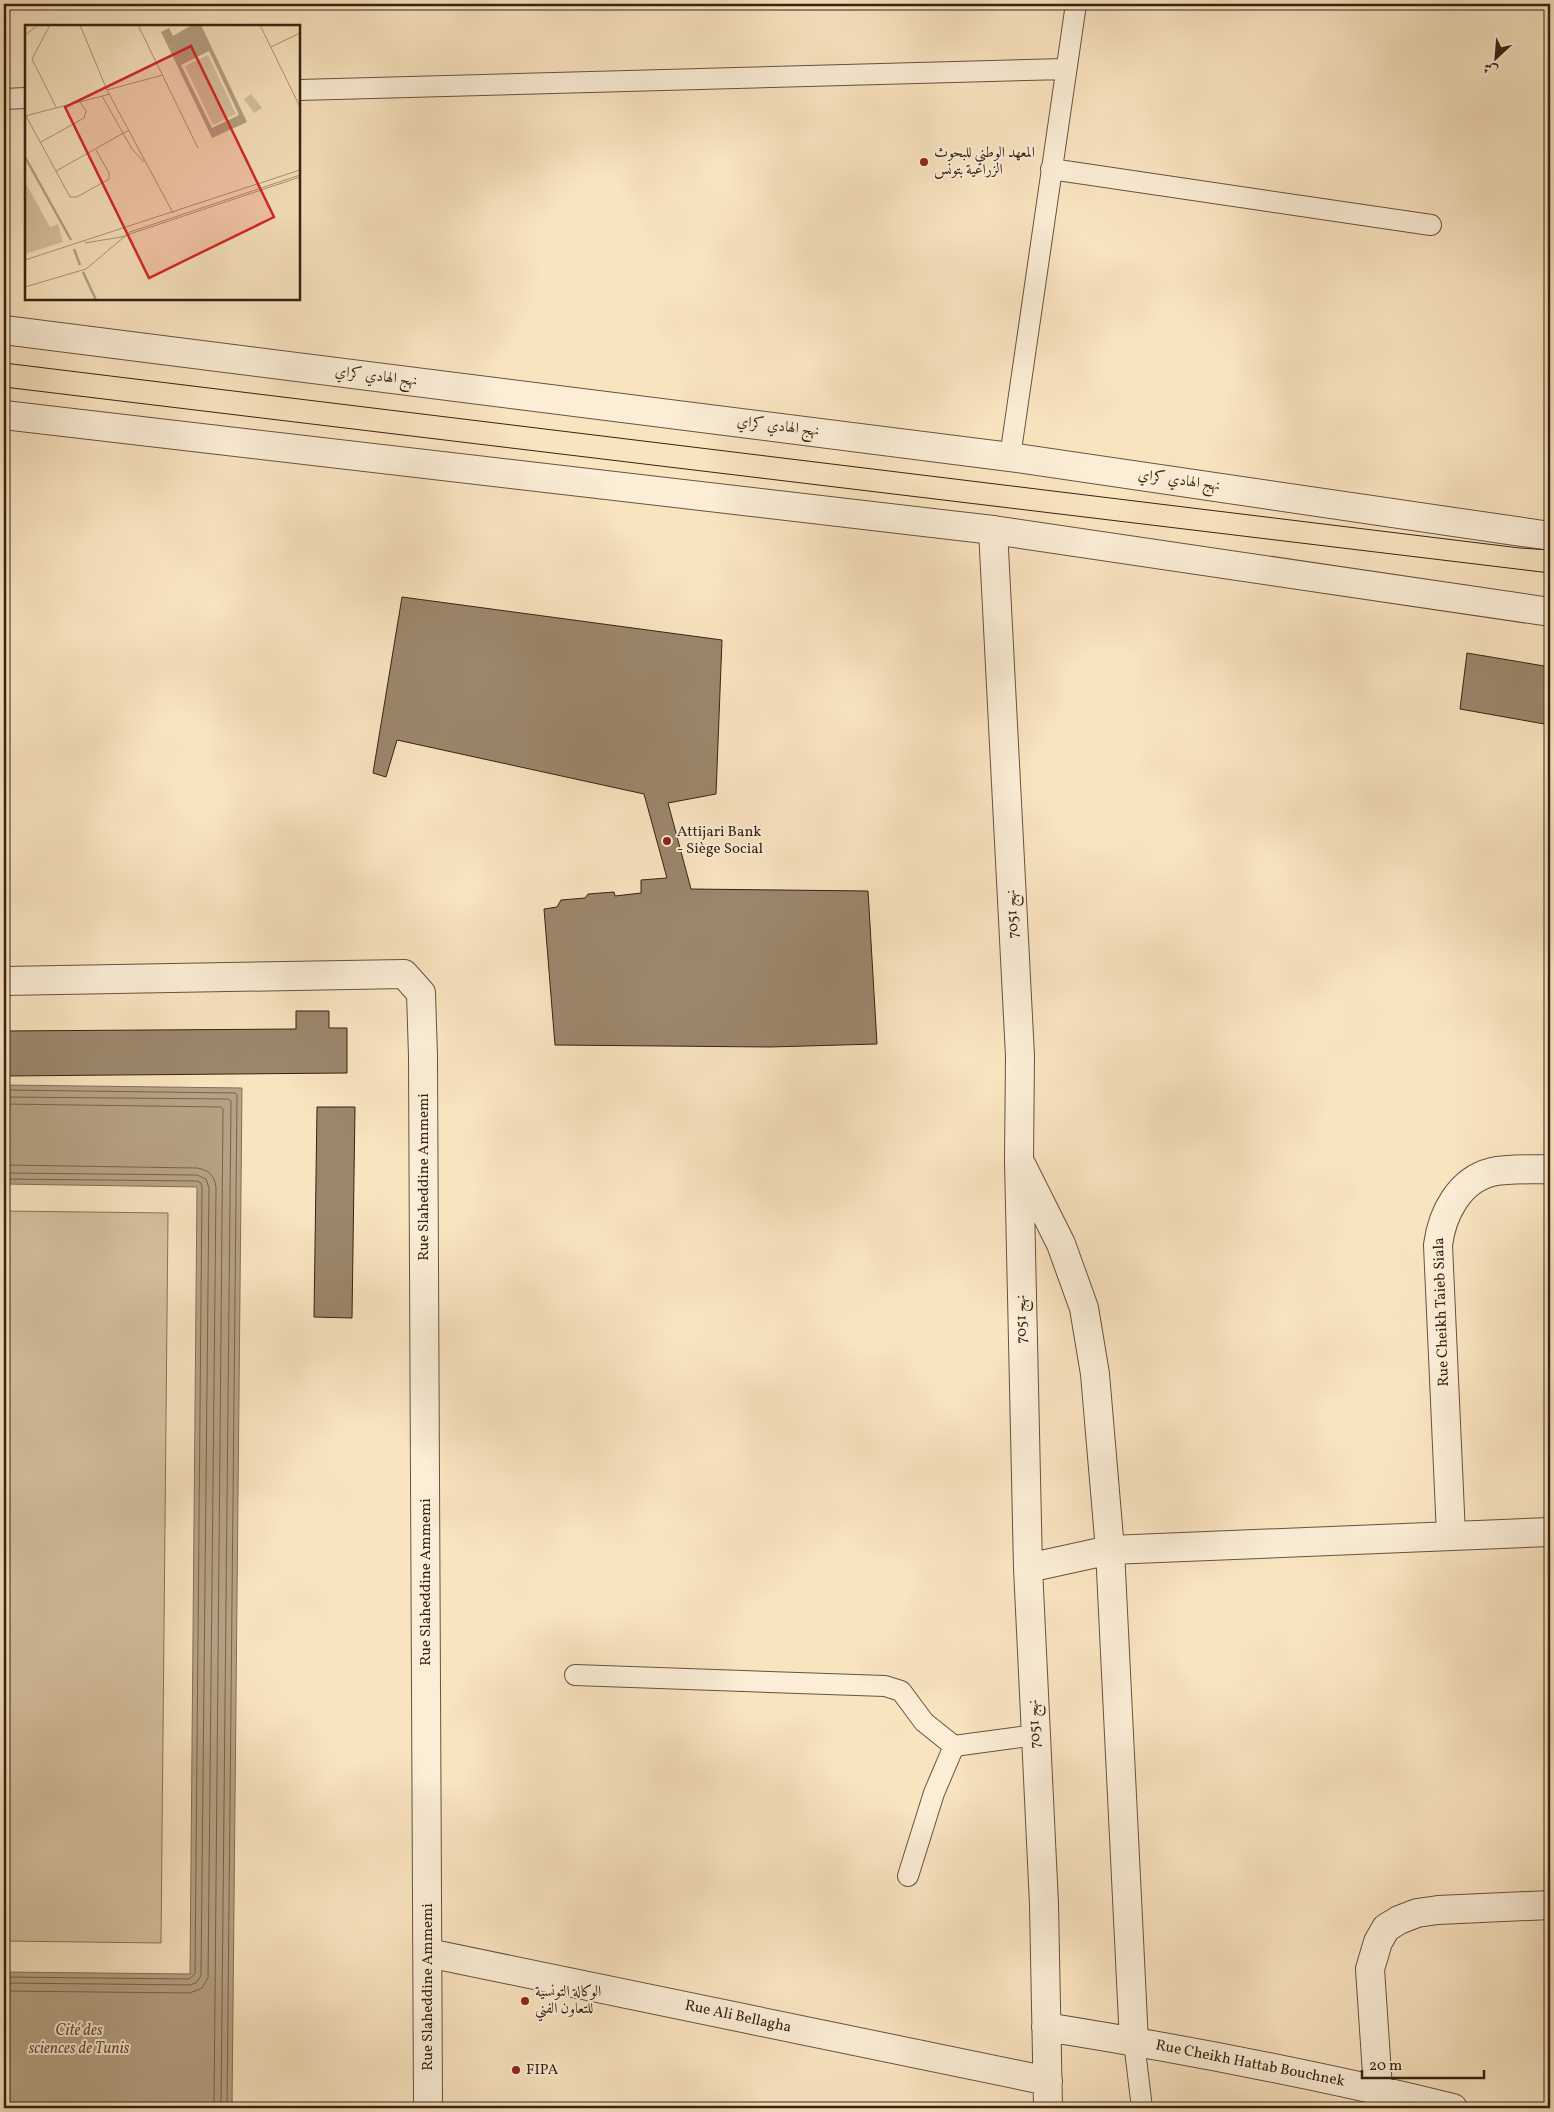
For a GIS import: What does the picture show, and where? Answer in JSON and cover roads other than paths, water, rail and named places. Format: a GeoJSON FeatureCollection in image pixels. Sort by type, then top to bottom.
{"type":"FeatureCollection","features":[{"type":"Feature","properties":{"kind":"street","name":"نهج الهادي كراي"},"geometry":{"type":"LineString","coordinates":[[4,330],[1010,457],[1550,536]]}},
{"type":"Feature","properties":{"kind":"street"},"geometry":{"type":"LineString","coordinates":[[4,415],[993,530],[1550,612]]}},
{"type":"Feature","properties":{"kind":"street","name":"نهج 7051"},"geometry":{"type":"LineString","coordinates":[[993,530],[1020,1056],[1019,1160],[1028,1568],[1044,1904],[1048,2108]]}},
{"type":"Feature","properties":{"kind":"street","name":"Rue Slaheddine Ammemi"},"geometry":{"type":"LineString","coordinates":[[4,981],[404,974],[421,993],[424,1056],[428,2108]]}},
{"type":"Feature","properties":{"kind":"street"},"geometry":{"type":"LineString","coordinates":[[1019,1160],[1061,1244],[1084,1308],[1095,1374],[1110,1550],[1134,2042]]}},
{"type":"Feature","properties":{"kind":"street","name":"Rue Cheikh Taieb Siala"},"geometry":{"type":"LineString","coordinates":[[1451,1535],[1438,1245],[1440,1227],[1461,1190],[1482,1176],[1494,1172],[1550,1168]]}},
{"type":"Feature","properties":{"kind":"street"},"geometry":{"type":"LineString","coordinates":[[1028,1568],[1110,1550],[1550,1532]]}},
{"type":"Feature","properties":{"kind":"street"},"geometry":{"type":"LineString","coordinates":[[1378,2089],[1370,1969],[1378,1942],[1386,1928],[1399,1920],[1417,1913],[1550,1905]]}},
{"type":"Feature","properties":{"kind":"street","name":"Rue Ali Bellagha"},"geometry":{"type":"LineString","coordinates":[[428,1953],[1048,2082]]}},
{"type":"Feature","properties":{"kind":"street","name":"Rue Cheikh Hattab Bouchnek"},"geometry":{"type":"LineString","coordinates":[[1046,2027],[1378,2089],[1453,2108]]}},
{"type":"Feature","properties":{"kind":"lane"},"geometry":{"type":"LineString","coordinates":[[1010,457],[1076,4]]}},
{"type":"Feature","properties":{"kind":"lane"},"geometry":{"type":"LineString","coordinates":[[300,90],[1066,69]]}},
{"type":"Feature","properties":{"kind":"lane"},"geometry":{"type":"LineString","coordinates":[[4,99],[25,98]]}},
{"type":"Feature","properties":{"kind":"lane"},"geometry":{"type":"LineString","coordinates":[[1052,169],[1431,225]]}},
{"type":"Feature","properties":{"kind":"lane"},"geometry":{"type":"LineString","coordinates":[[575,1675],[885,1686],[901,1691],[924,1722],[954,1746],[1036,1735]]}},
{"type":"Feature","properties":{"kind":"lane"},"geometry":{"type":"LineString","coordinates":[[908,1876],[934,1793],[954,1746]]}},
{"type":"Feature","properties":{"kind":"lane"},"geometry":{"type":"LineString","coordinates":[[1134,2042],[1142,2108]]}},
{"type":"Feature","properties":{"kind":"water","name":"Cité des sciences de Tunis"},"geometry":{"type":"Polygon","coordinates":[[[4,1085],[242,1088],[232,2108],[4,2108],[4,1972],[190,1974],[197,1187],[4,1184],[4,1085]]]}},
{"type":"Feature","properties":{"kind":"tram line"},"geometry":{"type":"LineString","coordinates":[[4,363],[1520,548],[1550,550]]}},
{"type":"Feature","properties":{"kind":"tram line"},"geometry":{"type":"LineString","coordinates":[[4,387],[1550,573]]}},
{"type":"Feature","properties":{"kind":"place","name":"المعهد الوطني للبحوث الزراعية بتونس"},"geometry":{"type":"Point","coordinates":[924,162]}},
{"type":"Feature","properties":{"kind":"place","name":"Attijari Bank - Siège Social"},"geometry":{"type":"Point","coordinates":[667,841]}},
{"type":"Feature","properties":{"kind":"place","name":"الوكالة التونسية للتعاون الفني"},"geometry":{"type":"Point","coordinates":[525,2001]}},
{"type":"Feature","properties":{"kind":"place","name":"FIPA"},"geometry":{"type":"Point","coordinates":[516,2070]}}]}
